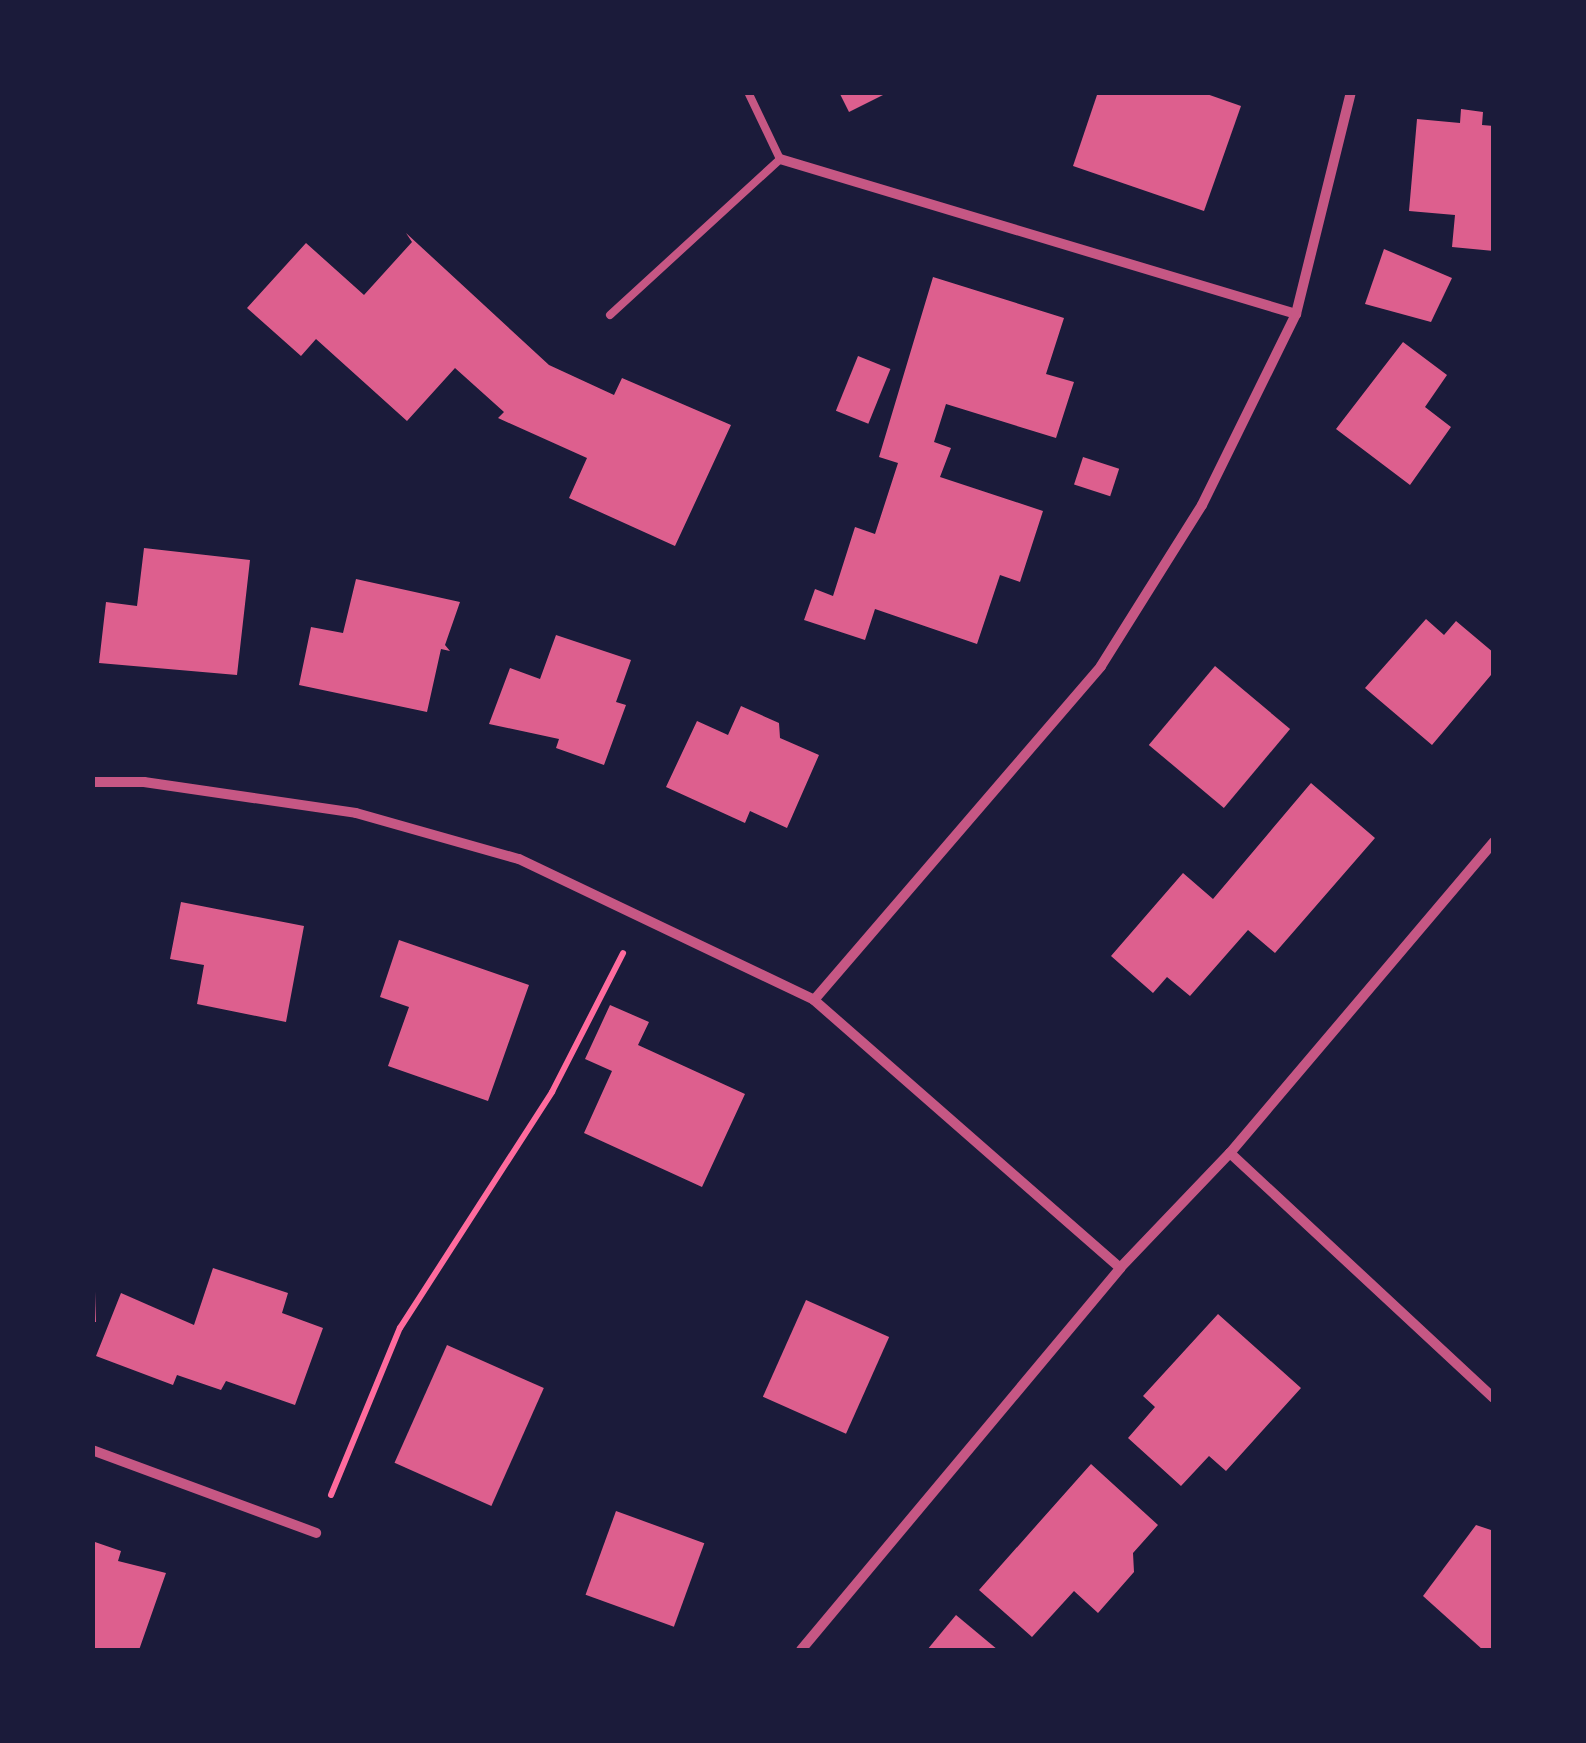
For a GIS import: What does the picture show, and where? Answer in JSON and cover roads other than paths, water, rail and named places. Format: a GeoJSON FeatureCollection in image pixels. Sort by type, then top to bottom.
{"type":"FeatureCollection","features":[{"type":"Feature","properties":{"kind":"street"},"geometry":{"type":"LineString","coordinates":[[814,1000],[1101,666],[1202,506],[1296,314],[1351,92]]}},
{"type":"Feature","properties":{"kind":"street"},"geometry":{"type":"LineString","coordinates":[[780,159],[1296,314]]}},
{"type":"Feature","properties":{"kind":"street"},"geometry":{"type":"LineString","coordinates":[[92,782],[144,782],[356,813],[520,860],[814,1000],[1120,1268]]}},
{"type":"Feature","properties":{"kind":"street"},"geometry":{"type":"LineString","coordinates":[[801,1650],[1120,1268],[1230,1153],[1494,842]]}},
{"type":"Feature","properties":{"kind":"street"},"geometry":{"type":"LineString","coordinates":[[1230,1153],[1494,1398]]}},
{"type":"Feature","properties":{"kind":"street"},"geometry":{"type":"LineString","coordinates":[[92,1450],[316,1533]]}},
{"type":"Feature","properties":{"kind":"lane"},"geometry":{"type":"LineString","coordinates":[[610,316],[780,159],[748,92]]}}]}
